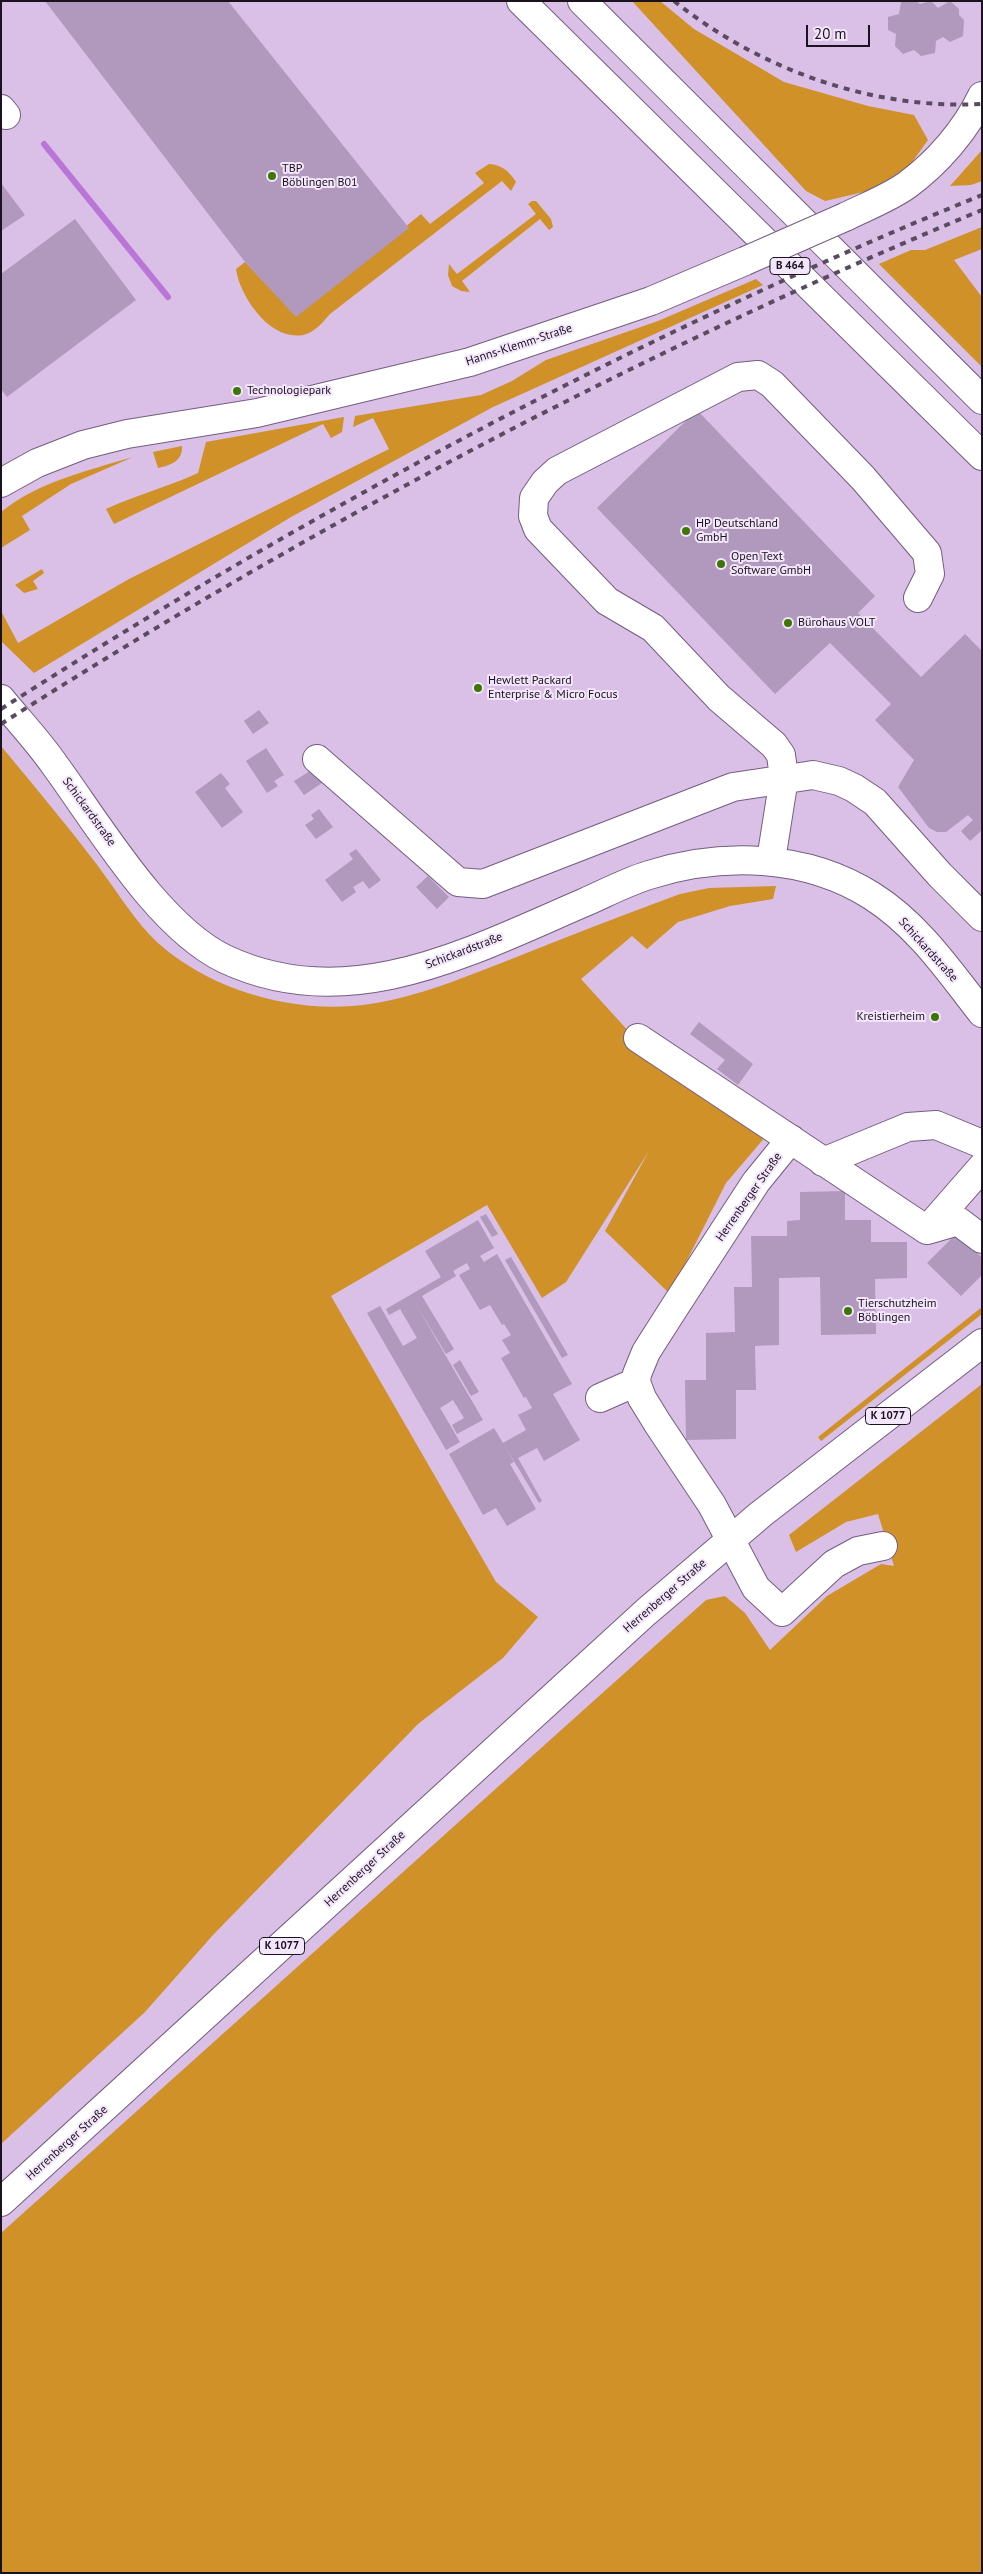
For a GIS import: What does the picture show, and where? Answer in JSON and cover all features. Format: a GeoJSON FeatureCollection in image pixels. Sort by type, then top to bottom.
{"type":"FeatureCollection","features":[{"type":"Feature","properties":{"kind":"main road","name":"B 464"},"geometry":{"type":"LineString","coordinates":[[521,1],[982,456]]}},
{"type":"Feature","properties":{"kind":"main road"},"geometry":{"type":"LineString","coordinates":[[582,1],[982,400]]}},
{"type":"Feature","properties":{"kind":"main road","name":"Hanns-Klemm-Straße"},"geometry":{"type":"LineString","coordinates":[[1,482],[37,463],[83,445],[118,436],[257,413],[470,362],[651,301],[845,217],[906,186],[933,162],[956,136],[982,96]]}},
{"type":"Feature","properties":{"kind":"main road"},"geometry":{"type":"LineString","coordinates":[[770,860],[784,778],[781,755],[774,745],[719,698],[653,628],[600,594],[538,529],[533,516],[534,498],[545,482],[558,471],[738,377],[758,376],[772,384],[863,478],[927,553],[930,574],[918,598]]}},
{"type":"Feature","properties":{"kind":"main road","name":"Schickardstraße"},"geometry":{"type":"LineString","coordinates":[[1,699],[51,760],[163,912],[194,940],[224,958],[266,975],[301,981],[338,983],[372,980],[415,970],[464,953],[648,875],[706,861],[770,860],[824,872],[872,896],[908,924],[945,964],[982,1012]]}},
{"type":"Feature","properties":{"kind":"main road"},"geometry":{"type":"LineString","coordinates":[[317,759],[458,882],[483,884],[733,787],[813,775],[839,781],[854,788],[875,802],[940,875],[982,917]]}},
{"type":"Feature","properties":{"kind":"main road"},"geometry":{"type":"LineString","coordinates":[[638,1038],[927,1230],[958,1221],[982,1240]]}},
{"type":"Feature","properties":{"kind":"main road"},"geometry":{"type":"LineString","coordinates":[[823,1162],[908,1128],[936,1125],[982,1144]]}},
{"type":"Feature","properties":{"kind":"main road","name":"Herrenberger Straße"},"geometry":{"type":"LineString","coordinates":[[636,1382],[646,1352],[674,1308],[756,1182],[792,1139]]}},
{"type":"Feature","properties":{"kind":"main road"},"geometry":{"type":"LineString","coordinates":[[927,1230],[982,1166]]}},
{"type":"Feature","properties":{"kind":"main road","name":"Herrenberger Straße"},"geometry":{"type":"LineString","coordinates":[[1,2202],[109,2105],[561,1688],[731,1538],[982,1343]]}},
{"type":"Feature","properties":{"kind":"main road"},"geometry":{"type":"LineString","coordinates":[[600,1398],[636,1382],[650,1411],[731,1538],[756,1588],[782,1612],[834,1564],[858,1551],[883,1546]]}},
{"type":"Feature","properties":{"kind":"shaded area"},"geometry":{"type":"Polygon","coordinates":[[[632,1],[660,1],[694,29],[784,82],[868,106],[914,115],[928,140],[910,165],[872,190],[825,201],[806,191],[632,1]]]}},
{"type":"Feature","properties":{"kind":"shaded area"},"geometry":{"type":"Polygon","coordinates":[[[982,150],[982,181],[971,185],[950,186],[982,150]]]}},
{"type":"Feature","properties":{"kind":"shaded area"},"geometry":{"type":"Polygon","coordinates":[[[489,164],[505,169],[511,175],[516,182],[511,191],[502,181],[330,314],[311,332],[303,335],[291,335],[279,331],[268,324],[250,304],[236,269],[245,262],[296,316],[421,214],[430,224],[484,183],[475,173],[489,164]]]}},
{"type":"Feature","properties":{"kind":"shaded area"},"geometry":{"type":"Polygon","coordinates":[[[536,201],[551,219],[553,227],[549,230],[540,219],[462,281],[470,292],[461,291],[452,286],[448,275],[449,264],[457,274],[536,214],[528,204],[536,201]]]}},
{"type":"Feature","properties":{"kind":"shaded area"},"geometry":{"type":"Polygon","coordinates":[[[982,227],[982,249],[954,260],[982,297],[982,367],[879,264],[911,250],[925,250],[982,227]]]}},
{"type":"Feature","properties":{"kind":"shaded area"},"geometry":{"type":"Polygon","coordinates":[[[756,279],[763,285],[493,407],[291,517],[34,673],[1,641],[1,611],[18,643],[129,579],[389,449],[373,418],[353,427],[355,416],[481,395],[512,381],[546,360],[658,321],[756,279]]]}},
{"type":"Feature","properties":{"kind":"shaded area"},"geometry":{"type":"Polygon","coordinates":[[[344,417],[342,432],[331,438],[323,424],[114,524],[106,509],[198,473],[206,442],[344,417]]]}},
{"type":"Feature","properties":{"kind":"shaded area"},"geometry":{"type":"Polygon","coordinates":[[[182,446],[182,451],[175,462],[158,468],[153,452],[182,446]]]}},
{"type":"Feature","properties":{"kind":"shaded area"},"geometry":{"type":"Polygon","coordinates":[[[133,457],[71,484],[22,516],[30,530],[1,548],[1,512],[16,501],[64,478],[133,457]]]}},
{"type":"Feature","properties":{"kind":"shaded area"},"geometry":{"type":"Polygon","coordinates":[[[42,569],[44,573],[33,581],[38,589],[24,593],[15,585],[42,569]]]}},
{"type":"Feature","properties":{"kind":"shaded area"},"geometry":{"type":"Polygon","coordinates":[[[1,746],[98,866],[134,916],[158,943],[204,975],[230,987],[286,1002],[342,1007],[406,997],[458,980],[680,894],[709,888],[776,886],[773,899],[730,906],[678,922],[647,949],[632,936],[581,979],[641,1045],[772,1129],[726,1183],[670,1294],[605,1231],[649,1151],[566,1282],[542,1298],[487,1205],[331,1296],[496,1582],[538,1617],[503,1658],[418,1724],[213,1935],[145,2012],[1,2144],[1,746]]]}},
{"type":"Feature","properties":{"kind":"shaded area"},"geometry":{"type":"Polygon","coordinates":[[[982,1307],[982,1314],[821,1441],[818,1437],[982,1307]]]}},
{"type":"Feature","properties":{"kind":"shaded area"},"geometry":{"type":"Polygon","coordinates":[[[982,1384],[982,2573],[1,2573],[1,2233],[706,1600],[725,1596],[745,1613],[770,1650],[827,1596],[881,1564],[894,1566],[878,1514],[846,1522],[796,1552],[789,1535],[982,1384]]]}},
{"type":"Feature","properties":{"kind":"building","name":"TBP Böblingen B01"},"geometry":{"type":"Polygon","coordinates":[[[45,1],[228,1],[409,228],[296,317],[245,262],[45,1]]]}},
{"type":"Feature","properties":{"kind":"building"},"geometry":{"type":"Polygon","coordinates":[[[916,1],[920,4],[931,1],[938,8],[950,1],[959,9],[959,15],[964,20],[963,36],[950,42],[943,37],[936,41],[935,53],[921,56],[914,50],[903,54],[895,46],[896,34],[888,30],[888,17],[899,14],[901,2],[916,1]]]}},
{"type":"Feature","properties":{"kind":"building"},"geometry":{"type":"Polygon","coordinates":[[[1,183],[25,215],[1,231],[1,183]]]}},
{"type":"Feature","properties":{"kind":"building"},"geometry":{"type":"Polygon","coordinates":[[[75,219],[136,300],[7,397],[1,389],[1,274],[75,219]]]}},
{"type":"Feature","properties":{"kind":"building","name":"Bürohaus VOLT"},"geometry":{"type":"Polygon","coordinates":[[[697,410],[875,596],[858,613],[921,677],[965,634],[982,651],[982,830],[970,841],[961,831],[973,820],[968,815],[946,832],[937,832],[929,828],[898,787],[914,760],[875,720],[891,704],[830,643],[775,694],[597,508],[697,410]]]}},
{"type":"Feature","properties":{"kind":"building"},"geometry":{"type":"Polygon","coordinates":[[[259,710],[269,723],[253,734],[244,721],[259,710]]]}},
{"type":"Feature","properties":{"kind":"building"},"geometry":{"type":"Polygon","coordinates":[[[266,748],[284,775],[274,781],[278,786],[267,793],[246,761],[266,748]]]}},
{"type":"Feature","properties":{"kind":"building"},"geometry":{"type":"Polygon","coordinates":[[[313,769],[322,783],[304,795],[294,781],[313,769]]]}},
{"type":"Feature","properties":{"kind":"building"},"geometry":{"type":"Polygon","coordinates":[[[221,773],[230,784],[225,788],[243,812],[222,828],[195,792],[221,773]]]}},
{"type":"Feature","properties":{"kind":"building"},"geometry":{"type":"Polygon","coordinates":[[[319,809],[333,827],[316,839],[305,825],[314,819],[311,815],[319,809]]]}},
{"type":"Feature","properties":{"kind":"building"},"geometry":{"type":"Polygon","coordinates":[[[356,849],[381,880],[369,889],[363,881],[353,887],[356,892],[342,902],[325,880],[353,859],[349,854],[356,849]]]}},
{"type":"Feature","properties":{"kind":"building"},"geometry":{"type":"Polygon","coordinates":[[[428,876],[449,897],[437,909],[416,887],[428,876]]]}},
{"type":"Feature","properties":{"kind":"building"},"geometry":{"type":"Polygon","coordinates":[[[699,1022],[753,1064],[738,1085],[717,1069],[725,1060],[690,1034],[699,1022]]]}},
{"type":"Feature","properties":{"kind":"building","name":"Tierschutzheim Böblingen"},"geometry":{"type":"Polygon","coordinates":[[[845,1191],[845,1220],[871,1220],[871,1242],[907,1242],[907,1278],[875,1279],[876,1334],[821,1335],[820,1277],[779,1278],[779,1345],[755,1346],[756,1390],[736,1390],[736,1439],[686,1440],[685,1380],[706,1380],[706,1333],[735,1332],[734,1287],[752,1287],[751,1236],[787,1236],[787,1221],[800,1220],[800,1192],[845,1191]]]}},
{"type":"Feature","properties":{"kind":"building"},"geometry":{"type":"Polygon","coordinates":[[[486,1214],[498,1234],[492,1237],[480,1217],[486,1214]]]}},
{"type":"Feature","properties":{"kind":"building"},"geometry":{"type":"Polygon","coordinates":[[[478,1220],[494,1248],[480,1256],[484,1262],[497,1254],[572,1384],[553,1394],[580,1440],[544,1461],[537,1448],[518,1458],[542,1501],[539,1503],[505,1446],[514,1462],[510,1464],[536,1509],[507,1526],[496,1508],[483,1515],[449,1454],[494,1428],[503,1443],[526,1430],[518,1415],[532,1408],[526,1397],[524,1398],[501,1358],[510,1353],[502,1340],[511,1335],[504,1324],[502,1325],[490,1305],[480,1310],[459,1275],[470,1269],[467,1263],[453,1271],[456,1276],[422,1296],[454,1349],[446,1354],[414,1301],[483,1420],[457,1434],[452,1425],[464,1418],[453,1400],[440,1408],[460,1442],[446,1450],[367,1313],[380,1306],[403,1346],[417,1338],[400,1309],[389,1315],[386,1309],[441,1277],[425,1251],[478,1220]]]}},
{"type":"Feature","properties":{"kind":"building"},"geometry":{"type":"Polygon","coordinates":[[[958,1232],[982,1258],[982,1275],[961,1296],[927,1263],[958,1232]]]}},
{"type":"Feature","properties":{"kind":"building"},"geometry":{"type":"Polygon","coordinates":[[[511,1257],[568,1355],[562,1358],[505,1260],[511,1257]]]}},
{"type":"Feature","properties":{"kind":"building"},"geometry":{"type":"Polygon","coordinates":[[[460,1360],[479,1392],[471,1396],[453,1365],[460,1360]]]}},
{"type":"Feature","properties":{"kind":"waterway"},"geometry":{"type":"LineString","coordinates":[[44,144],[168,297]]}},
{"type":"Feature","properties":{"kind":"railway"},"geometry":{"type":"LineString","coordinates":[[674,1],[707,25],[743,47],[780,65],[819,80],[859,92],[899,100],[941,104],[982,104]]}},
{"type":"Feature","properties":{"kind":"railway"},"geometry":{"type":"LineString","coordinates":[[1,709],[118,635],[237,564],[480,430],[603,366],[728,306],[854,249],[982,195]]}},
{"type":"Feature","properties":{"kind":"railway"},"geometry":{"type":"LineString","coordinates":[[1,724],[238,580],[358,511],[480,446],[728,322],[982,210]]}},
{"type":"Feature","properties":{"kind":"place","name":"TBP Böblingen B01"},"geometry":{"type":"Point","coordinates":[272,176]}},
{"type":"Feature","properties":{"kind":"place","name":"Technologiepark"},"geometry":{"type":"Point","coordinates":[237,391]}},
{"type":"Feature","properties":{"kind":"place","name":"HP Deutschland GmbH"},"geometry":{"type":"Point","coordinates":[686,531]}},
{"type":"Feature","properties":{"kind":"place","name":"Open Text Software GmbH"},"geometry":{"type":"Point","coordinates":[721,564]}},
{"type":"Feature","properties":{"kind":"place","name":"Bürohaus VOLT"},"geometry":{"type":"Point","coordinates":[788,623]}},
{"type":"Feature","properties":{"kind":"place","name":"Hewlett Packard Enterprise & Micro Focus"},"geometry":{"type":"Point","coordinates":[478,688]}},
{"type":"Feature","properties":{"kind":"place","name":"Kreistierheim"},"geometry":{"type":"Point","coordinates":[935,1017]}},
{"type":"Feature","properties":{"kind":"place","name":"Tierschutzheim Böblingen"},"geometry":{"type":"Point","coordinates":[848,1311]}}]}
